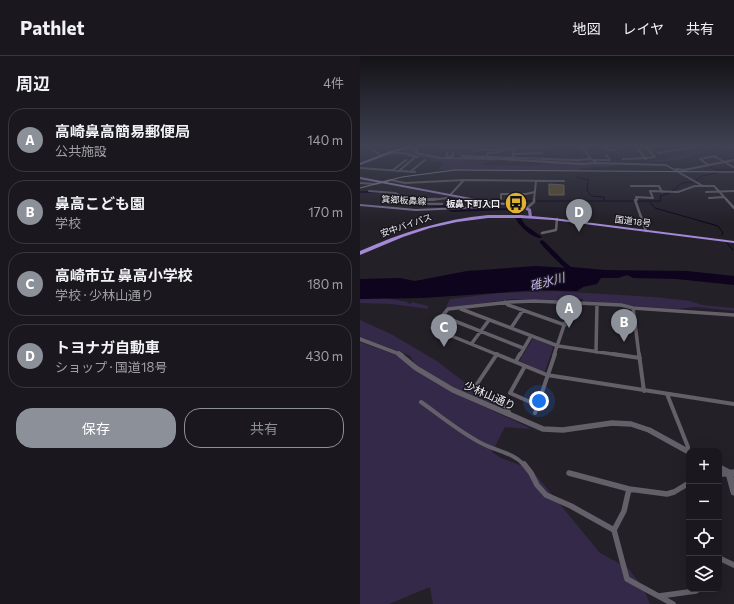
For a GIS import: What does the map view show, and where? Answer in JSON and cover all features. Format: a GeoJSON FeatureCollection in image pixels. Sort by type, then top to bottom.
{"type":"FeatureCollection","features":[{"type":"Feature","properties":{"kind":"highway","name":"安中バイパス"},"geometry":{"type":"LineString","coordinates":[[360,252],[384,240],[419,227],[446,220],[488,214],[530,215]]}},
{"type":"Feature","properties":{"kind":"highway","name":"安中バイパス"},"geometry":{"type":"LineString","coordinates":[[360,252],[421,229],[455,221],[515,215]]}},
{"type":"Feature","properties":{"kind":"highway","name":"国道18号"},"geometry":{"type":"LineString","coordinates":[[530,215],[734,240]]}},
{"type":"Feature","properties":{"kind":"highway","name":"国道18号"},"geometry":{"type":"LineString","coordinates":[[530,215],[645,229]]}},
{"type":"Feature","properties":{"kind":"main road"},"geometry":{"type":"LineString","coordinates":[[360,178],[376,183],[385,182],[492,203],[518,205],[530,210],[530,215]]}},
{"type":"Feature","properties":{"kind":"main road","name":"箕郷板鼻線"},"geometry":{"type":"LineString","coordinates":[[360,205],[408,210],[441,207],[446,209],[487,206],[492,203]]}},
{"type":"Feature","properties":{"kind":"street"},"geometry":{"type":"LineString","coordinates":[[405,172],[415,172]]}},
{"type":"Feature","properties":{"kind":"street"},"geometry":{"type":"LineString","coordinates":[[680,172],[703,186]]}},
{"type":"Feature","properties":{"kind":"street"},"geometry":{"type":"LineString","coordinates":[[360,183],[376,183],[391,180],[405,183],[464,180],[564,181]]}},
{"type":"Feature","properties":{"kind":"street"},"geometry":{"type":"LineString","coordinates":[[376,183],[368,192],[389,191],[399,194],[415,204],[441,207],[464,180]]}},
{"type":"Feature","properties":{"kind":"street"},"geometry":{"type":"LineString","coordinates":[[527,208],[533,203],[536,180]]}},
{"type":"Feature","properties":{"kind":"street"},"geometry":{"type":"LineString","coordinates":[[632,186],[659,186],[662,192]]}},
{"type":"Feature","properties":{"kind":"street"},"geometry":{"type":"LineString","coordinates":[[645,229],[635,200],[637,200],[636,197],[653,198],[650,191],[678,192],[695,186],[714,186],[734,208]]}},
{"type":"Feature","properties":{"kind":"street"},"geometry":{"type":"LineString","coordinates":[[706,192],[734,191]]}},
{"type":"Feature","properties":{"kind":"street"},"geometry":{"type":"LineString","coordinates":[[501,199],[501,194],[526,194],[535,192]]}},
{"type":"Feature","properties":{"kind":"street"},"geometry":{"type":"LineString","coordinates":[[409,200],[432,200],[449,196]]}},
{"type":"Feature","properties":{"kind":"street"},"geometry":{"type":"LineString","coordinates":[[709,198],[724,197]]}},
{"type":"Feature","properties":{"kind":"street"},"geometry":{"type":"LineString","coordinates":[[542,234],[556,230],[557,219]]}},
{"type":"Feature","properties":{"kind":"street"},"geometry":{"type":"LineString","coordinates":[[505,302],[565,325]]}},
{"type":"Feature","properties":{"kind":"street"},"geometry":{"type":"LineString","coordinates":[[734,315],[572,302],[505,302],[448,309],[432,328],[472,343],[547,375],[734,404]]}},
{"type":"Feature","properties":{"kind":"street"},"geometry":{"type":"LineString","coordinates":[[535,413],[572,302]]}},
{"type":"Feature","properties":{"kind":"street"},"geometry":{"type":"LineString","coordinates":[[596,352],[597,304]]}},
{"type":"Feature","properties":{"kind":"street"},"geometry":{"type":"LineString","coordinates":[[459,308],[558,346],[640,358]]}},
{"type":"Feature","properties":{"kind":"street"},"geometry":{"type":"LineString","coordinates":[[633,308],[644,391]]}},
{"type":"Feature","properties":{"kind":"street"},"geometry":{"type":"LineString","coordinates":[[511,328],[523,310]]}},
{"type":"Feature","properties":{"kind":"street"},"geometry":{"type":"LineString","coordinates":[[442,316],[523,348]]}},
{"type":"Feature","properties":{"kind":"street"},"geometry":{"type":"LineString","coordinates":[[472,343],[489,320]]}},
{"type":"Feature","properties":{"kind":"street"},"geometry":{"type":"LineString","coordinates":[[516,361],[531,336]]}},
{"type":"Feature","properties":{"kind":"street","name":"少林山通り"},"geometry":{"type":"LineString","coordinates":[[360,339],[402,355],[416,368],[453,390],[531,425],[550,430],[616,424],[633,425],[652,431],[686,451]]}},
{"type":"Feature","properties":{"kind":"street"},"geometry":{"type":"LineString","coordinates":[[497,354],[475,387],[506,407],[510,415]]}},
{"type":"Feature","properties":{"kind":"street"},"geometry":{"type":"LineString","coordinates":[[525,366],[510,393],[538,405]]}},
{"type":"Feature","properties":{"kind":"street"},"geometry":{"type":"LineString","coordinates":[[667,394],[688,448]]}},
{"type":"Feature","properties":{"kind":"street"},"geometry":{"type":"LineString","coordinates":[[421,402],[466,434],[483,444],[502,451],[523,463],[537,485],[546,495],[571,506],[614,530]]}},
{"type":"Feature","properties":{"kind":"street"},"geometry":{"type":"LineString","coordinates":[[722,469],[732,473]]}},
{"type":"Feature","properties":{"kind":"street"},"geometry":{"type":"LineString","coordinates":[[569,473],[628,489],[667,494],[674,492],[687,484]]}},
{"type":"Feature","properties":{"kind":"street"},"geometry":{"type":"LineString","coordinates":[[722,474],[732,473]]}},
{"type":"Feature","properties":{"kind":"street"},"geometry":{"type":"LineString","coordinates":[[732,473],[734,492]]}},
{"type":"Feature","properties":{"kind":"street"},"geometry":{"type":"LineString","coordinates":[[628,489],[624,511],[614,530],[627,579],[673,604]]}},
{"type":"Feature","properties":{"kind":"street"},"geometry":{"type":"LineString","coordinates":[[722,559],[734,565]]}},
{"type":"Feature","properties":{"kind":"street"},"geometry":{"type":"LineString","coordinates":[[658,596],[688,592]]}},
{"type":"Feature","properties":{"kind":"shaded area"},"geometry":{"type":"Polygon","coordinates":[[[554,291],[654,297],[690,301],[702,305],[734,308],[734,311],[696,307],[677,309],[583,302],[583,299],[568,298],[567,301],[511,299],[449,308],[446,307],[450,299],[499,293],[554,291]]]}},
{"type":"Feature","properties":{"kind":"shaded area"},"geometry":{"type":"Polygon","coordinates":[[[385,298],[428,306],[428,309],[391,304],[360,303],[360,299],[385,298]]]}},
{"type":"Feature","properties":{"kind":"shaded area"},"geometry":{"type":"Polygon","coordinates":[[[360,320],[391,334],[437,361],[472,388],[502,406],[502,410],[456,389],[416,365],[410,356],[360,337],[360,320]]]}},
{"type":"Feature","properties":{"kind":"shaded area"},"geometry":{"type":"Polygon","coordinates":[[[534,339],[552,346],[553,348],[545,371],[543,372],[520,361],[534,339]]]}},
{"type":"Feature","properties":{"kind":"shaded area"},"geometry":{"type":"Polygon","coordinates":[[[360,342],[399,356],[450,391],[530,428],[505,427],[492,452],[501,458],[531,469],[600,553],[628,568],[644,589],[650,604],[433,604],[430,587],[389,604],[360,604],[360,342]]]}},
{"type":"Feature","properties":{"kind":"water","name":"碓氷川"},"geometry":{"type":"Polygon","coordinates":[[[536,266],[605,270],[687,271],[734,276],[734,285],[676,279],[633,278],[627,275],[618,278],[601,278],[597,284],[583,287],[577,291],[537,290],[423,298],[360,299],[360,279],[400,278],[415,281],[467,271],[536,266]]]}},
{"type":"Feature","properties":{"kind":"building"},"geometry":{"type":"Polygon","coordinates":[[[549,184],[564,185],[564,195],[549,195],[549,184]]]}},
{"type":"Feature","properties":{"kind":"waterway"},"geometry":{"type":"LineString","coordinates":[[672,191],[682,183],[694,182],[702,176],[717,173],[717,172]]}},
{"type":"Feature","properties":{"kind":"waterway"},"geometry":{"type":"LineString","coordinates":[[577,177],[588,180],[587,190],[591,196],[604,197],[604,200]]}},
{"type":"Feature","properties":{"kind":"waterway"},"geometry":{"type":"LineString","coordinates":[[360,192],[378,192]]}},
{"type":"Feature","properties":{"kind":"waterway"},"geometry":{"type":"LineString","coordinates":[[392,193],[399,195],[413,205],[444,206],[452,211],[508,209],[515,213],[523,226],[539,237]]}},
{"type":"Feature","properties":{"kind":"waterway"},"geometry":{"type":"LineString","coordinates":[[536,201],[661,201],[660,196],[670,193]]}},
{"type":"Feature","properties":{"kind":"waterway"},"geometry":{"type":"LineString","coordinates":[[449,198],[460,201],[467,200]]}},
{"type":"Feature","properties":{"kind":"waterway"},"geometry":{"type":"LineString","coordinates":[[471,198],[492,201],[532,201]]}},
{"type":"Feature","properties":{"kind":"waterway"},"geometry":{"type":"LineString","coordinates":[[650,202],[655,208],[718,226],[723,233],[722,235]]}},
{"type":"Feature","properties":{"kind":"waterway","name":"碓氷川"},"geometry":{"type":"LineString","coordinates":[[542,242],[564,264],[576,273]]}},
{"type":"Feature","properties":{"kind":"waterway"},"geometry":{"type":"LineString","coordinates":[[727,243],[733,250]]}},
{"type":"Feature","properties":{"kind":"railway"},"geometry":{"type":"LineString","coordinates":[[360,188],[402,177],[443,172]]}},
{"type":"Feature","properties":{"kind":"railway"},"geometry":{"type":"LineString","coordinates":[[674,172],[734,172]]}},
{"type":"Feature","properties":{"kind":"place","name":"板鼻下町入口"},"geometry":{"type":"Point","coordinates":[516,203]}},
{"type":"Feature","properties":{"kind":"place","name":"トヨナガ自動車"},"geometry":{"type":"Point","coordinates":[579,232]}},
{"type":"Feature","properties":{"kind":"place","name":"高崎鼻高簡易郵便局"},"geometry":{"type":"Point","coordinates":[569,328]}},
{"type":"Feature","properties":{"kind":"place","name":"鼻高こども園"},"geometry":{"type":"Point","coordinates":[624,342]}},
{"type":"Feature","properties":{"kind":"place","name":"高崎市立 鼻高小学校"},"geometry":{"type":"Point","coordinates":[444,347]}}]}
